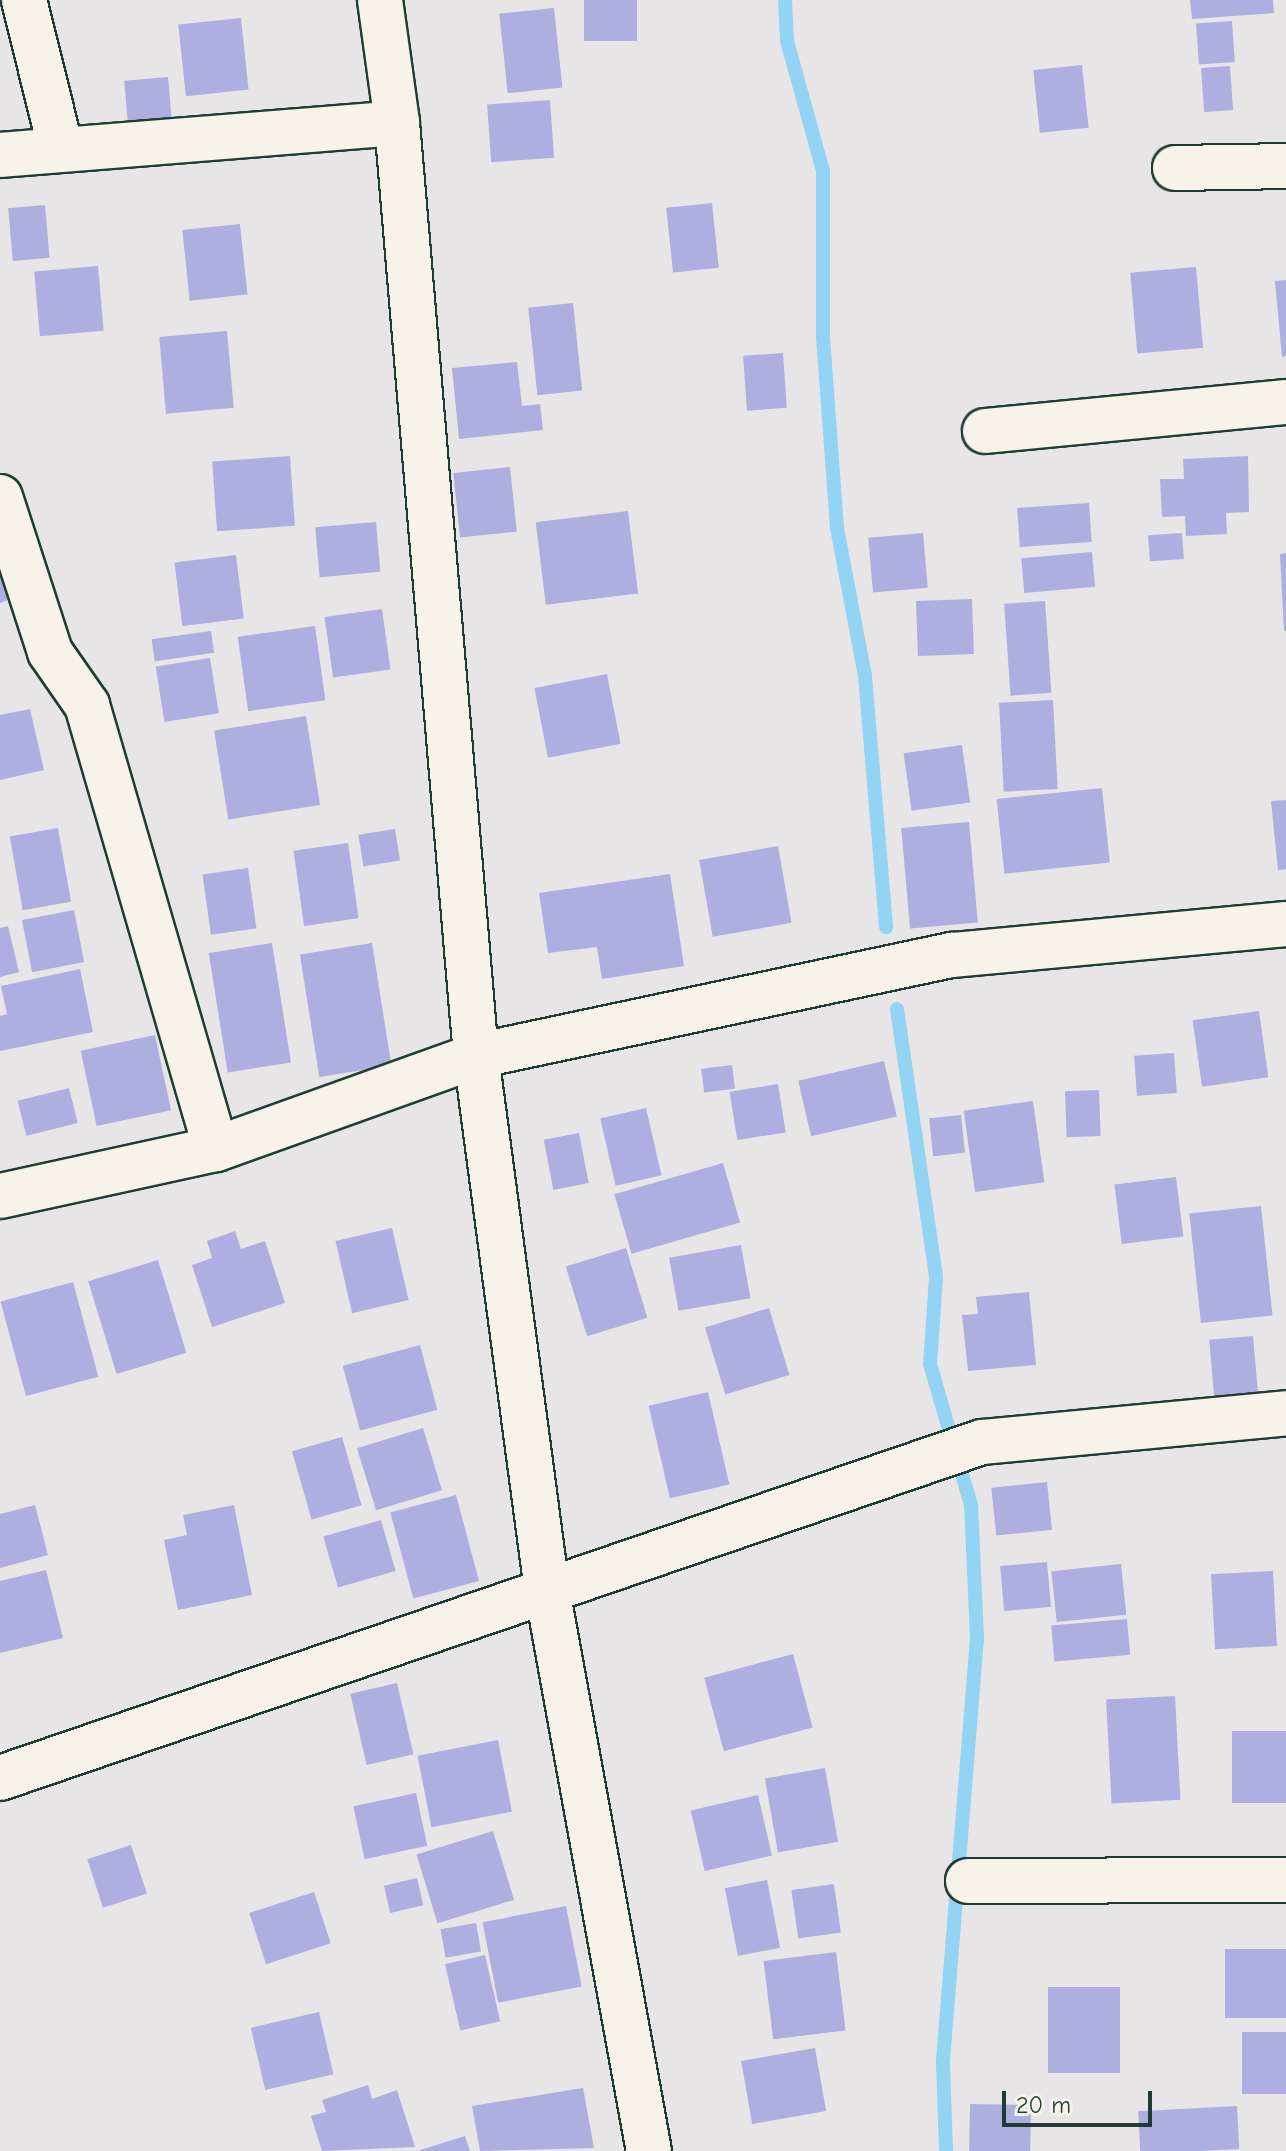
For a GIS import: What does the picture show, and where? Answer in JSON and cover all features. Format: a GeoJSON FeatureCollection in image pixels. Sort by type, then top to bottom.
{"type":"FeatureCollection","features":[{"type":"Feature","properties":{"kind":"street"},"geometry":{"type":"LineString","coordinates":[[24,0],[60,146]]}},
{"type":"Feature","properties":{"kind":"street"},"geometry":{"type":"LineString","coordinates":[[380,0],[397,123],[476,1056],[547,1590],[649,2151]]}},
{"type":"Feature","properties":{"kind":"street"},"geometry":{"type":"LineString","coordinates":[[0,155],[60,146],[397,123]]}},
{"type":"Feature","properties":{"kind":"street"},"geometry":{"type":"LineString","coordinates":[[1175,168],[1286,166]]}},
{"type":"Feature","properties":{"kind":"street"},"geometry":{"type":"LineString","coordinates":[[985,431],[1286,402]]}},
{"type":"Feature","properties":{"kind":"street"},"geometry":{"type":"LineString","coordinates":[[0,497],[50,652],[87,705],[216,1149]]}},
{"type":"Feature","properties":{"kind":"street"},"geometry":{"type":"LineString","coordinates":[[0,1196],[216,1149],[476,1056],[952,955],[1286,924]]}},
{"type":"Feature","properties":{"kind":"street"},"geometry":{"type":"LineString","coordinates":[[0,1778],[982,1442],[1286,1413]]}},
{"type":"Feature","properties":{"kind":"street"},"geometry":{"type":"LineString","coordinates":[[968,1881],[1286,1880]]}},
{"type":"Feature","properties":{"kind":"building"},"geometry":{"type":"Polygon","coordinates":[[[584,0],[637,0],[637,41],[584,41],[584,0]]]}},
{"type":"Feature","properties":{"kind":"building"},"geometry":{"type":"Polygon","coordinates":[[[1190,0],[1273,0],[1274,13],[1192,19],[1190,0]]]}},
{"type":"Feature","properties":{"kind":"building"},"geometry":{"type":"Polygon","coordinates":[[[554,8],[562,88],[508,93],[499,14],[554,8]]]}},
{"type":"Feature","properties":{"kind":"building"},"geometry":{"type":"Polygon","coordinates":[[[241,18],[249,90],[186,96],[178,25],[241,18]]]}},
{"type":"Feature","properties":{"kind":"building"},"geometry":{"type":"Polygon","coordinates":[[[1232,21],[1235,62],[1199,64],[1196,24],[1232,21]]]}},
{"type":"Feature","properties":{"kind":"building"},"geometry":{"type":"Polygon","coordinates":[[[1082,65],[1089,128],[1040,133],[1033,70],[1082,65]]]}},
{"type":"Feature","properties":{"kind":"building"},"geometry":{"type":"Polygon","coordinates":[[[1230,66],[1233,110],[1204,112],[1201,68],[1230,66]]]}},
{"type":"Feature","properties":{"kind":"building"},"geometry":{"type":"Polygon","coordinates":[[[168,77],[172,120],[128,124],[124,81],[168,77]]]}},
{"type":"Feature","properties":{"kind":"building"},"geometry":{"type":"Polygon","coordinates":[[[550,100],[554,158],[491,162],[487,104],[550,100]]]}},
{"type":"Feature","properties":{"kind":"building"},"geometry":{"type":"Polygon","coordinates":[[[712,203],[719,268],[673,272],[666,208],[712,203]]]}},
{"type":"Feature","properties":{"kind":"building"},"geometry":{"type":"Polygon","coordinates":[[[45,205],[50,258],[13,261],[8,208],[45,205]]]}},
{"type":"Feature","properties":{"kind":"building"},"geometry":{"type":"Polygon","coordinates":[[[240,224],[247,295],[190,301],[182,230],[240,224]]]}},
{"type":"Feature","properties":{"kind":"building"},"geometry":{"type":"Polygon","coordinates":[[[98,266],[104,331],[40,336],[34,272],[98,266]]]}},
{"type":"Feature","properties":{"kind":"building"},"geometry":{"type":"Polygon","coordinates":[[[1196,267],[1203,348],[1137,353],[1130,273],[1196,267]]]}},
{"type":"Feature","properties":{"kind":"building"},"geometry":{"type":"Polygon","coordinates":[[[1286,280],[1286,356],[1282,357],[1275,281],[1286,280]]]}},
{"type":"Feature","properties":{"kind":"building"},"geometry":{"type":"Polygon","coordinates":[[[573,303],[582,391],[537,395],[528,308],[573,303]]]}},
{"type":"Feature","properties":{"kind":"building"},"geometry":{"type":"Polygon","coordinates":[[[227,331],[234,408],[166,414],[159,337],[227,331]]]}},
{"type":"Feature","properties":{"kind":"building"},"geometry":{"type":"Polygon","coordinates":[[[783,353],[787,408],[747,411],[743,356],[783,353]]]}},
{"type":"Feature","properties":{"kind":"building"},"geometry":{"type":"Polygon","coordinates":[[[517,362],[522,406],[540,404],[543,430],[459,439],[452,368],[517,362]]]}},
{"type":"Feature","properties":{"kind":"building"},"geometry":{"type":"Polygon","coordinates":[[[290,456],[295,526],[217,531],[212,461],[290,456]]]}},
{"type":"Feature","properties":{"kind":"building"},"geometry":{"type":"Polygon","coordinates":[[[1248,456],[1249,512],[1226,513],[1227,534],[1186,536],[1185,516],[1162,517],[1160,479],[1184,479],[1183,459],[1248,456]]]}},
{"type":"Feature","properties":{"kind":"building"},"geometry":{"type":"Polygon","coordinates":[[[510,467],[517,532],[460,538],[453,473],[510,467]]]}},
{"type":"Feature","properties":{"kind":"building"},"geometry":{"type":"Polygon","coordinates":[[[1089,503],[1092,542],[1020,547],[1017,508],[1089,503]]]}},
{"type":"Feature","properties":{"kind":"building"},"geometry":{"type":"Polygon","coordinates":[[[628,511],[638,593],[546,605],[536,522],[628,511]]]}},
{"type":"Feature","properties":{"kind":"building"},"geometry":{"type":"Polygon","coordinates":[[[376,522],[380,572],[320,577],[315,527],[376,522]]]}},
{"type":"Feature","properties":{"kind":"building"},"geometry":{"type":"Polygon","coordinates":[[[923,533],[928,588],[873,593],[868,538],[923,533]]]}},
{"type":"Feature","properties":{"kind":"building"},"geometry":{"type":"Polygon","coordinates":[[[1182,533],[1184,559],[1150,561],[1148,535],[1182,533]]]}},
{"type":"Feature","properties":{"kind":"building"},"geometry":{"type":"Polygon","coordinates":[[[1092,552],[1095,587],[1024,593],[1021,558],[1092,552]]]}},
{"type":"Feature","properties":{"kind":"building"},"geometry":{"type":"Polygon","coordinates":[[[1286,553],[1286,631],[1284,631],[1280,554],[1286,553]]]}},
{"type":"Feature","properties":{"kind":"building"},"geometry":{"type":"Polygon","coordinates":[[[236,555],[244,619],[182,626],[174,563],[236,555]]]}},
{"type":"Feature","properties":{"kind":"building"},"geometry":{"type":"Polygon","coordinates":[[[0,565],[18,596],[0,603],[0,565]]]}},
{"type":"Feature","properties":{"kind":"building"},"geometry":{"type":"Polygon","coordinates":[[[972,599],[974,654],[918,656],[916,601],[972,599]]]}},
{"type":"Feature","properties":{"kind":"building"},"geometry":{"type":"Polygon","coordinates":[[[1045,601],[1051,693],[1011,696],[1004,604],[1045,601]]]}},
{"type":"Feature","properties":{"kind":"building"},"geometry":{"type":"Polygon","coordinates":[[[382,609],[390,669],[333,677],[325,617],[382,609]]]}},
{"type":"Feature","properties":{"kind":"building"},"geometry":{"type":"Polygon","coordinates":[[[315,626],[325,700],[248,711],[238,637],[315,626]]]}},
{"type":"Feature","properties":{"kind":"building"},"geometry":{"type":"Polygon","coordinates":[[[211,631],[214,653],[155,661],[152,639],[211,631]]]}},
{"type":"Feature","properties":{"kind":"building"},"geometry":{"type":"Polygon","coordinates":[[[210,658],[219,713],[164,722],[156,667],[210,658]]]}},
{"type":"Feature","properties":{"kind":"building"},"geometry":{"type":"Polygon","coordinates":[[[607,674],[621,744],[548,758],[534,688],[607,674]]]}},
{"type":"Feature","properties":{"kind":"building"},"geometry":{"type":"Polygon","coordinates":[[[1053,700],[1058,789],[1004,792],[999,703],[1053,700]]]}},
{"type":"Feature","properties":{"kind":"building"},"geometry":{"type":"Polygon","coordinates":[[[30,709],[44,770],[0,780],[0,715],[30,709]]]}},
{"type":"Feature","properties":{"kind":"building"},"geometry":{"type":"Polygon","coordinates":[[[306,716],[320,805],[228,819],[214,731],[306,716]]]}},
{"type":"Feature","properties":{"kind":"building"},"geometry":{"type":"Polygon","coordinates":[[[962,745],[970,802],[912,811],[904,753],[962,745]]]}},
{"type":"Feature","properties":{"kind":"building"},"geometry":{"type":"Polygon","coordinates":[[[1102,788],[1110,863],[1004,874],[997,799],[1102,788]]]}},
{"type":"Feature","properties":{"kind":"building"},"geometry":{"type":"Polygon","coordinates":[[[1286,800],[1286,869],[1278,870],[1271,801],[1286,800]]]}},
{"type":"Feature","properties":{"kind":"building"},"geometry":{"type":"Polygon","coordinates":[[[969,822],[978,923],[910,929],[901,828],[969,822]]]}},
{"type":"Feature","properties":{"kind":"building"},"geometry":{"type":"Polygon","coordinates":[[[58,828],[71,902],[23,910],[10,837],[58,828]]]}},
{"type":"Feature","properties":{"kind":"building"},"geometry":{"type":"Polygon","coordinates":[[[395,829],[400,861],[363,866],[358,835],[395,829]]]}},
{"type":"Feature","properties":{"kind":"building"},"geometry":{"type":"Polygon","coordinates":[[[348,843],[359,918],[304,926],[294,851],[348,843]]]}},
{"type":"Feature","properties":{"kind":"building"},"geometry":{"type":"Polygon","coordinates":[[[778,846],[792,923],[713,937],[699,860],[778,846]]]}},
{"type":"Feature","properties":{"kind":"building"},"geometry":{"type":"Polygon","coordinates":[[[248,868],[256,928],[211,935],[202,874],[248,868]]]}},
{"type":"Feature","properties":{"kind":"building"},"geometry":{"type":"Polygon","coordinates":[[[670,874],[684,966],[602,979],[597,947],[548,953],[539,893],[670,874]]]}},
{"type":"Feature","properties":{"kind":"building"},"geometry":{"type":"Polygon","coordinates":[[[74,910],[84,962],[32,972],[22,920],[74,910]]]}},
{"type":"Feature","properties":{"kind":"building"},"geometry":{"type":"Polygon","coordinates":[[[8,926],[19,972],[0,977],[0,928],[8,926]]]}},
{"type":"Feature","properties":{"kind":"building"},"geometry":{"type":"Polygon","coordinates":[[[272,943],[291,1063],[228,1073],[209,953],[272,943]]]}},
{"type":"Feature","properties":{"kind":"building"},"geometry":{"type":"Polygon","coordinates":[[[372,943],[391,1065],[319,1077],[300,954],[372,943]]]}},
{"type":"Feature","properties":{"kind":"building"},"geometry":{"type":"Polygon","coordinates":[[[80,969],[93,1032],[0,1051],[0,1016],[7,1014],[1,986],[80,969]]]}},
{"type":"Feature","properties":{"kind":"building"},"geometry":{"type":"Polygon","coordinates":[[[1259,1011],[1268,1077],[1202,1087],[1193,1020],[1259,1011]]]}},
{"type":"Feature","properties":{"kind":"building"},"geometry":{"type":"Polygon","coordinates":[[[155,1035],[171,1110],[97,1126],[81,1051],[155,1035]]]}},
{"type":"Feature","properties":{"kind":"building"},"geometry":{"type":"Polygon","coordinates":[[[1174,1053],[1177,1093],[1137,1096],[1134,1056],[1174,1053]]]}},
{"type":"Feature","properties":{"kind":"building"},"geometry":{"type":"Polygon","coordinates":[[[884,1061],[897,1117],[811,1136],[798,1081],[884,1061]]]}},
{"type":"Feature","properties":{"kind":"building"},"geometry":{"type":"Polygon","coordinates":[[[732,1065],[735,1089],[704,1093],[701,1069],[732,1065]]]}},
{"type":"Feature","properties":{"kind":"building"},"geometry":{"type":"Polygon","coordinates":[[[778,1084],[786,1132],[737,1140],[730,1092],[778,1084]]]}},
{"type":"Feature","properties":{"kind":"building"},"geometry":{"type":"Polygon","coordinates":[[[69,1088],[78,1123],[26,1136],[18,1101],[69,1088]]]}},
{"type":"Feature","properties":{"kind":"building"},"geometry":{"type":"Polygon","coordinates":[[[1099,1090],[1101,1136],[1067,1137],[1065,1091],[1099,1090]]]}},
{"type":"Feature","properties":{"kind":"building"},"geometry":{"type":"Polygon","coordinates":[[[1033,1101],[1044,1182],[975,1192],[964,1111],[1033,1101]]]}},
{"type":"Feature","properties":{"kind":"building"},"geometry":{"type":"Polygon","coordinates":[[[646,1108],[662,1175],[616,1186],[600,1119],[646,1108]]]}},
{"type":"Feature","properties":{"kind":"building"},"geometry":{"type":"Polygon","coordinates":[[[961,1115],[965,1153],[933,1156],[929,1118],[961,1115]]]}},
{"type":"Feature","properties":{"kind":"building"},"geometry":{"type":"Polygon","coordinates":[[[579,1133],[589,1183],[553,1190],[544,1140],[579,1133]]]}},
{"type":"Feature","properties":{"kind":"building"},"geometry":{"type":"Polygon","coordinates":[[[723,1163],[740,1223],[631,1254],[614,1194],[723,1163]]]}},
{"type":"Feature","properties":{"kind":"building"},"geometry":{"type":"Polygon","coordinates":[[[1176,1177],[1183,1237],[1122,1244],[1114,1185],[1176,1177]]]}},
{"type":"Feature","properties":{"kind":"building"},"geometry":{"type":"Polygon","coordinates":[[[1261,1206],[1272,1315],[1201,1323],[1189,1214],[1261,1206]]]}},
{"type":"Feature","properties":{"kind":"building"},"geometry":{"type":"Polygon","coordinates":[[[392,1228],[409,1300],[352,1313],[335,1241],[392,1228]]]}},
{"type":"Feature","properties":{"kind":"building"},"geometry":{"type":"Polygon","coordinates":[[[235,1231],[241,1249],[265,1241],[285,1303],[212,1327],[192,1265],[212,1258],[207,1241],[235,1231]]]}},
{"type":"Feature","properties":{"kind":"building"},"geometry":{"type":"Polygon","coordinates":[[[741,1245],[750,1298],[678,1311],[669,1258],[741,1245]]]}},
{"type":"Feature","properties":{"kind":"building"},"geometry":{"type":"Polygon","coordinates":[[[626,1248],[647,1318],[587,1336],[566,1266],[626,1248]]]}},
{"type":"Feature","properties":{"kind":"building"},"geometry":{"type":"Polygon","coordinates":[[[158,1260],[186,1353],[117,1374],[88,1281],[158,1260]]]}},
{"type":"Feature","properties":{"kind":"building"},"geometry":{"type":"Polygon","coordinates":[[[73,1282],[98,1377],[26,1396],[1,1301],[73,1282]]]}},
{"type":"Feature","properties":{"kind":"building"},"geometry":{"type":"Polygon","coordinates":[[[1029,1292],[1036,1365],[968,1371],[962,1315],[978,1314],[976,1297],[1029,1292]]]}},
{"type":"Feature","properties":{"kind":"building"},"geometry":{"type":"Polygon","coordinates":[[[769,1308],[789,1375],[725,1395],[705,1328],[769,1308]]]}},
{"type":"Feature","properties":{"kind":"building"},"geometry":{"type":"Polygon","coordinates":[[[1253,1336],[1259,1407],[1215,1411],[1209,1340],[1253,1336]]]}},
{"type":"Feature","properties":{"kind":"building"},"geometry":{"type":"Polygon","coordinates":[[[420,1345],[437,1410],[360,1430],[343,1366],[420,1345]]]}},
{"type":"Feature","properties":{"kind":"building"},"geometry":{"type":"Polygon","coordinates":[[[708,1392],[729,1485],[670,1498],[649,1406],[708,1392]]]}},
{"type":"Feature","properties":{"kind":"building"},"geometry":{"type":"Polygon","coordinates":[[[423,1428],[442,1490],[376,1510],[357,1448],[423,1428]]]}},
{"type":"Feature","properties":{"kind":"building"},"geometry":{"type":"Polygon","coordinates":[[[342,1437],[362,1505],[312,1520],[292,1451],[342,1437]]]}},
{"type":"Feature","properties":{"kind":"building"},"geometry":{"type":"Polygon","coordinates":[[[1047,1482],[1052,1530],[996,1536],[991,1488],[1047,1482]]]}},
{"type":"Feature","properties":{"kind":"building"},"geometry":{"type":"Polygon","coordinates":[[[456,1495],[479,1581],[413,1599],[390,1513],[456,1495]]]}},
{"type":"Feature","properties":{"kind":"building"},"geometry":{"type":"Polygon","coordinates":[[[35,1505],[48,1555],[0,1568],[0,1514],[35,1505]]]}},
{"type":"Feature","properties":{"kind":"building"},"geometry":{"type":"Polygon","coordinates":[[[234,1505],[252,1595],[178,1610],[164,1540],[187,1535],[183,1515],[234,1505]]]}},
{"type":"Feature","properties":{"kind":"building"},"geometry":{"type":"Polygon","coordinates":[[[381,1520],[396,1571],[338,1587],[323,1537],[381,1520]]]}},
{"type":"Feature","properties":{"kind":"building"},"geometry":{"type":"Polygon","coordinates":[[[1047,1562],[1051,1607],[1004,1611],[1000,1566],[1047,1562]]]}},
{"type":"Feature","properties":{"kind":"building"},"geometry":{"type":"Polygon","coordinates":[[[1121,1564],[1126,1615],[1057,1622],[1051,1571],[1121,1564]]]}},
{"type":"Feature","properties":{"kind":"building"},"geometry":{"type":"Polygon","coordinates":[[[46,1570],[63,1638],[0,1653],[0,1581],[46,1570]]]}},
{"type":"Feature","properties":{"kind":"building"},"geometry":{"type":"Polygon","coordinates":[[[1273,1571],[1277,1646],[1215,1649],[1211,1574],[1273,1571]]]}},
{"type":"Feature","properties":{"kind":"building"},"geometry":{"type":"Polygon","coordinates":[[[1127,1619],[1130,1655],[1054,1661],[1051,1626],[1127,1619]]]}},
{"type":"Feature","properties":{"kind":"building"},"geometry":{"type":"Polygon","coordinates":[[[793,1654],[813,1727],[724,1751],[704,1678],[793,1654]]]}},
{"type":"Feature","properties":{"kind":"building"},"geometry":{"type":"Polygon","coordinates":[[[397,1683],[413,1754],[367,1765],[350,1694],[397,1683]]]}},
{"type":"Feature","properties":{"kind":"building"},"geometry":{"type":"Polygon","coordinates":[[[1175,1696],[1180,1800],[1112,1803],[1106,1700],[1175,1696]]]}},
{"type":"Feature","properties":{"kind":"building"},"geometry":{"type":"Polygon","coordinates":[[[1232,1731],[1286,1731],[1286,1803],[1232,1803],[1232,1731]]]}},
{"type":"Feature","properties":{"kind":"building"},"geometry":{"type":"Polygon","coordinates":[[[498,1740],[512,1812],[431,1827],[418,1756],[498,1740]]]}},
{"type":"Feature","properties":{"kind":"building"},"geometry":{"type":"Polygon","coordinates":[[[825,1768],[838,1842],[778,1852],[765,1779],[825,1768]]]}},
{"type":"Feature","properties":{"kind":"building"},"geometry":{"type":"Polygon","coordinates":[[[416,1793],[427,1846],[365,1859],[353,1806],[416,1793]]]}},
{"type":"Feature","properties":{"kind":"building"},"geometry":{"type":"Polygon","coordinates":[[[758,1795],[772,1855],[705,1871],[691,1811],[758,1795]]]}},
{"type":"Feature","properties":{"kind":"building"},"geometry":{"type":"Polygon","coordinates":[[[493,1831],[514,1900],[438,1923],[416,1854],[493,1831]]]}},
{"type":"Feature","properties":{"kind":"building"},"geometry":{"type":"Polygon","coordinates":[[[131,1845],[147,1894],[103,1908],[87,1859],[131,1845]]]}},
{"type":"Feature","properties":{"kind":"building"},"geometry":{"type":"Polygon","coordinates":[[[417,1878],[423,1905],[390,1913],[384,1886],[417,1878]]]}},
{"type":"Feature","properties":{"kind":"building"},"geometry":{"type":"Polygon","coordinates":[[[767,1880],[780,1948],[738,1956],[725,1888],[767,1880]]]}},
{"type":"Feature","properties":{"kind":"building"},"geometry":{"type":"Polygon","coordinates":[[[834,1884],[841,1933],[798,1939],[791,1890],[834,1884]]]}},
{"type":"Feature","properties":{"kind":"building"},"geometry":{"type":"Polygon","coordinates":[[[314,1892],[331,1943],[266,1964],[249,1913],[314,1892]]]}},
{"type":"Feature","properties":{"kind":"building"},"geometry":{"type":"Polygon","coordinates":[[[566,1906],[582,1986],[498,2003],[483,1922],[566,1906]]]}},
{"type":"Feature","properties":{"kind":"building"},"geometry":{"type":"Polygon","coordinates":[[[476,1923],[481,1952],[446,1958],[441,1929],[476,1923]]]}},
{"type":"Feature","properties":{"kind":"building"},"geometry":{"type":"Polygon","coordinates":[[[1225,1949],[1286,1949],[1286,2018],[1225,2018],[1225,1949]]]}},
{"type":"Feature","properties":{"kind":"building"},"geometry":{"type":"Polygon","coordinates":[[[836,1952],[846,2030],[773,2039],[764,1961],[836,1952]]]}},
{"type":"Feature","properties":{"kind":"building"},"geometry":{"type":"Polygon","coordinates":[[[485,1955],[500,2021],[460,2030],[445,1964],[485,1955]]]}},
{"type":"Feature","properties":{"kind":"building"},"geometry":{"type":"Polygon","coordinates":[[[1048,1987],[1120,1987],[1120,2073],[1048,2073],[1048,1987]]]}},
{"type":"Feature","properties":{"kind":"building"},"geometry":{"type":"Polygon","coordinates":[[[319,2012],[333,2074],[265,2090],[251,2028],[319,2012]]]}},
{"type":"Feature","properties":{"kind":"building"},"geometry":{"type":"Polygon","coordinates":[[[1242,2032],[1286,2032],[1286,2094],[1242,2094],[1242,2032]]]}},
{"type":"Feature","properties":{"kind":"building"},"geometry":{"type":"Polygon","coordinates":[[[815,2048],[826,2111],[752,2124],[741,2061],[815,2048]]]}},
{"type":"Feature","properties":{"kind":"building"},"geometry":{"type":"Polygon","coordinates":[[[368,2085],[372,2099],[397,2090],[415,2147],[322,2151],[311,2116],[326,2112],[322,2100],[368,2085]]]}},
{"type":"Feature","properties":{"kind":"building"},"geometry":{"type":"Polygon","coordinates":[[[583,2088],[594,2148],[480,2151],[472,2106],[583,2088]]]}},
{"type":"Feature","properties":{"kind":"building"},"geometry":{"type":"Polygon","coordinates":[[[970,2104],[1031,2105],[1030,2151],[969,2151],[970,2104]]]}},
{"type":"Feature","properties":{"kind":"building"},"geometry":{"type":"Polygon","coordinates":[[[1237,2106],[1239,2149],[1140,2151],[1138,2111],[1237,2106]]]}},
{"type":"Feature","properties":{"kind":"building"},"geometry":{"type":"Polygon","coordinates":[[[465,2136],[470,2151],[420,2151],[420,2150],[465,2136]]]}},
{"type":"Feature","properties":{"kind":"waterway"},"geometry":{"type":"LineString","coordinates":[[785,0],[787,41],[823,171],[823,337],[837,528],[865,676],[886,927]]}},
{"type":"Feature","properties":{"kind":"waterway"},"geometry":{"type":"LineString","coordinates":[[897,1009],[936,1277],[930,1364],[971,1505],[977,1638],[943,2064],[946,2151]]}}]}
